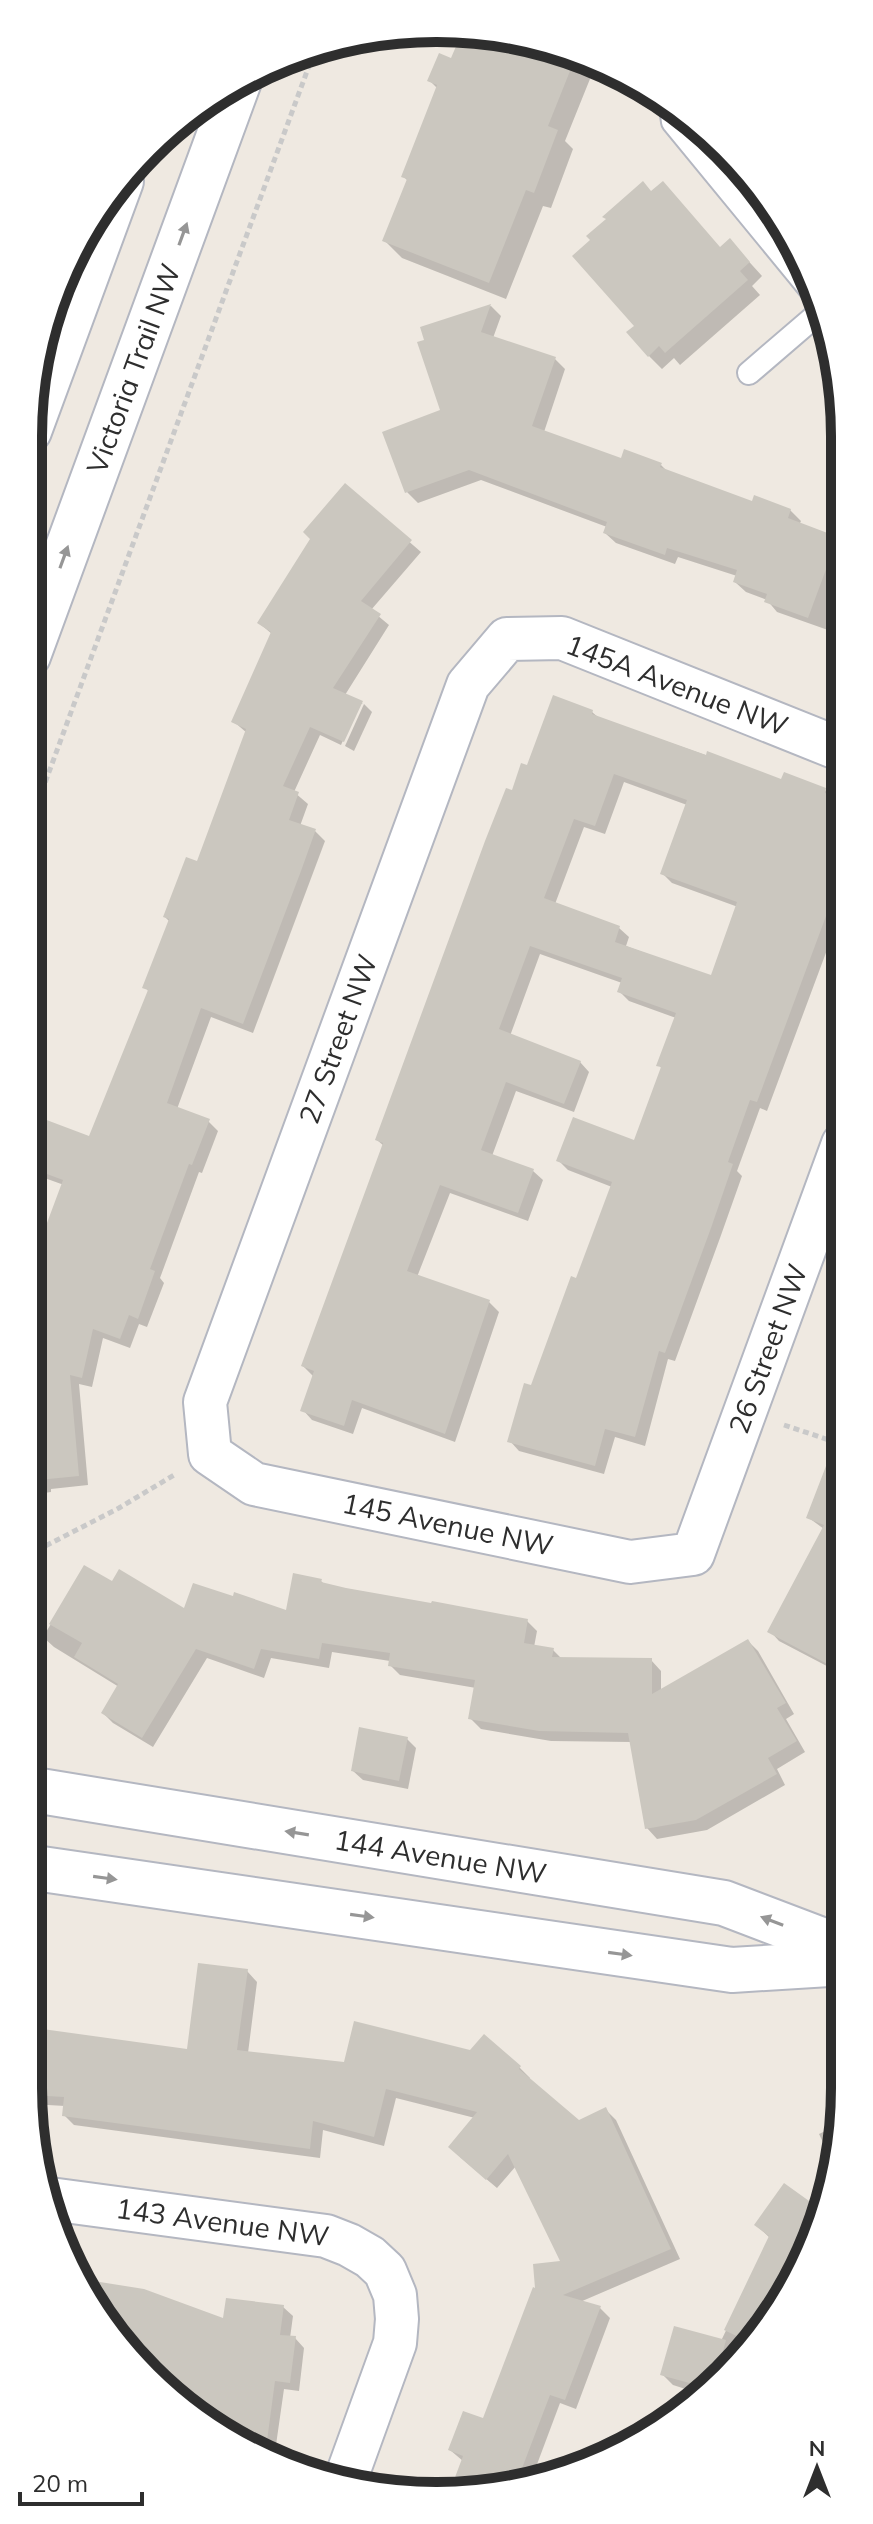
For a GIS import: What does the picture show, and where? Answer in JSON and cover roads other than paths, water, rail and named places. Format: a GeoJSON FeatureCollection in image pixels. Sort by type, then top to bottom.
{"type":"FeatureCollection","features":[{"type":"Feature","properties":{"kind":"street","name":"Victoria Trail NW"},"geometry":{"type":"LineString","coordinates":[[42,618],[232,99]]}},
{"type":"Feature","properties":{"kind":"street"},"geometry":{"type":"LineString","coordinates":[[45,388],[107,218]]}},
{"type":"Feature","properties":{"kind":"street","name":"145A Avenue NW"},"geometry":{"type":"LineString","coordinates":[[507,639],[562,638],[831,746]]}},
{"type":"Feature","properties":{"kind":"street","name":"27 Street NW"},"geometry":{"type":"LineString","coordinates":[[210,1454],[205,1402],[468,685],[507,639]]}},
{"type":"Feature","properties":{"kind":"street","name":"26 Street NW"},"geometry":{"type":"LineString","coordinates":[[693,1554],[831,1177]]}},
{"type":"Feature","properties":{"kind":"street","name":"145 Avenue NW"},"geometry":{"type":"LineString","coordinates":[[210,1454],[254,1484],[614,1559],[630,1562],[693,1554]]}},
{"type":"Feature","properties":{"kind":"street","name":"144 Avenue NW"},"geometry":{"type":"LineString","coordinates":[[42,1791],[724,1903],[831,1944]]}},
{"type":"Feature","properties":{"kind":"street"},"geometry":{"type":"LineString","coordinates":[[42,1869],[732,1970],[831,1964]]}},
{"type":"Feature","properties":{"kind":"street","name":"143 Avenue NW"},"geometry":{"type":"LineString","coordinates":[[58,2200],[326,2236],[370,2257],[385,2271],[395,2295],[395,2343],[348,2472]]}},
{"type":"Feature","properties":{"kind":"lane"},"geometry":{"type":"LineString","coordinates":[[673,121],[793,268]]}},
{"type":"Feature","properties":{"kind":"lane"},"geometry":{"type":"LineString","coordinates":[[749,373],[813,318]]}}]}
